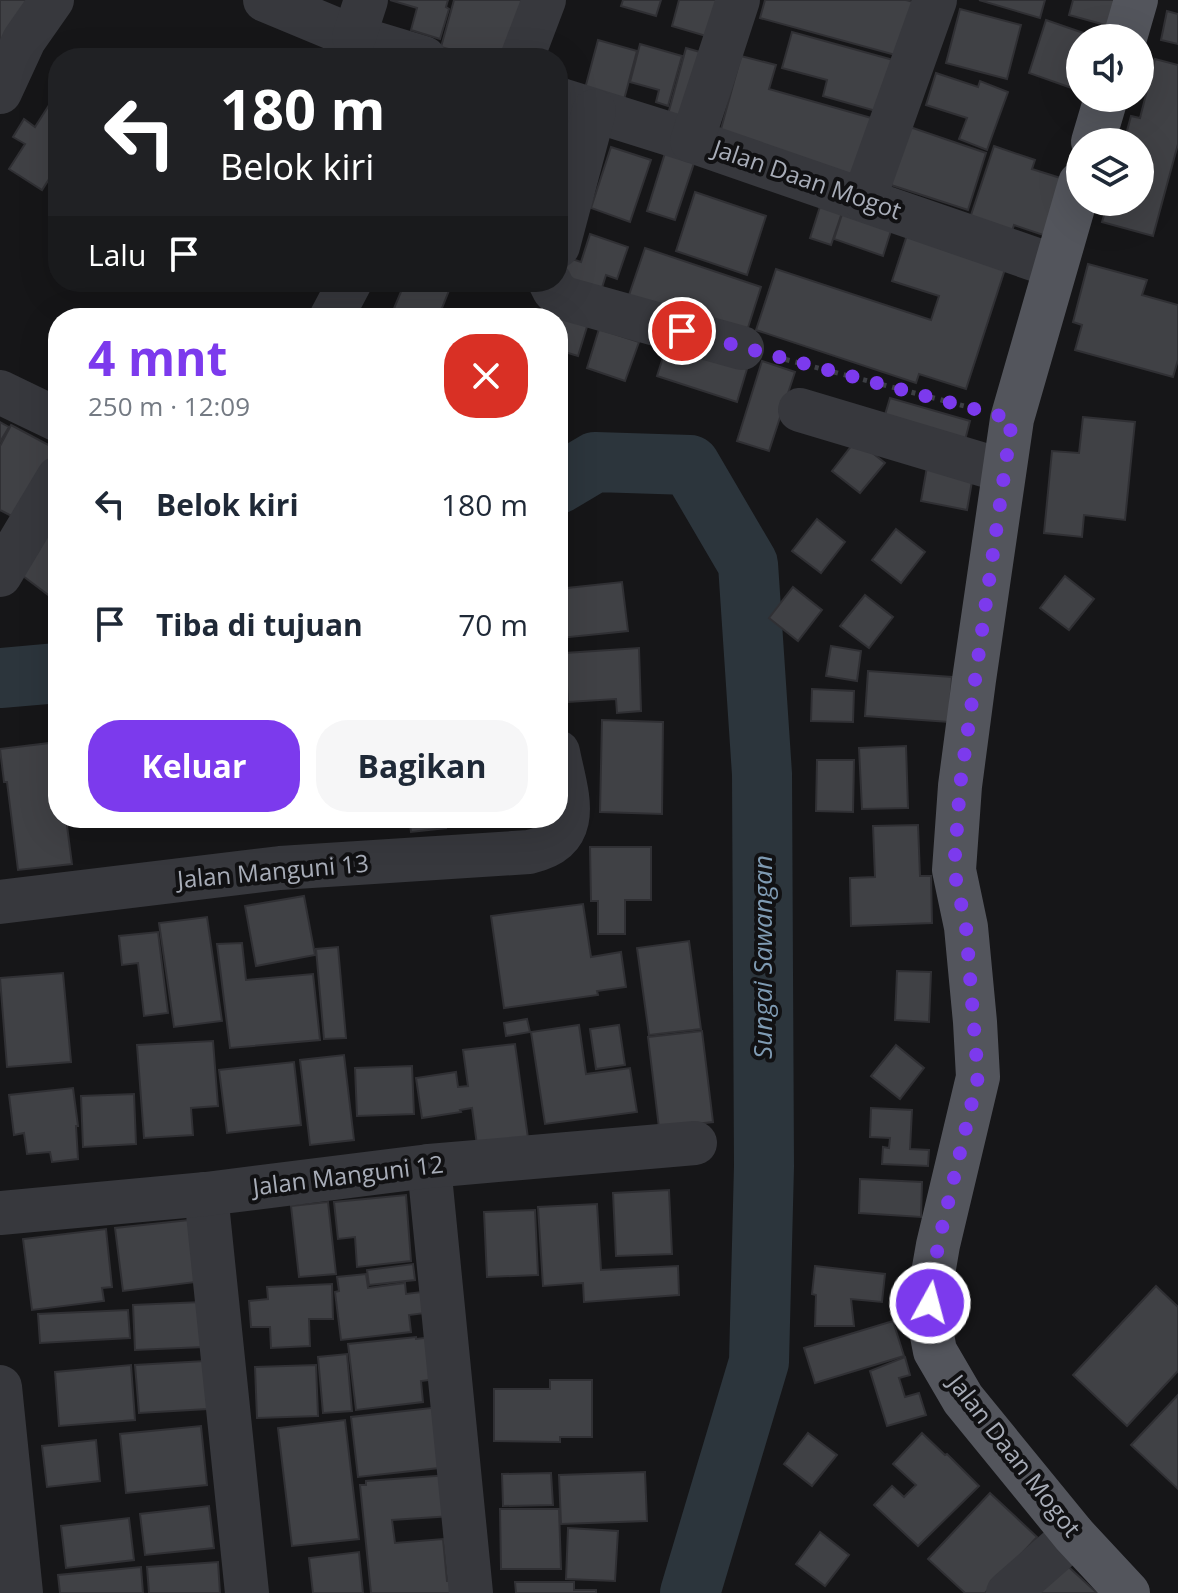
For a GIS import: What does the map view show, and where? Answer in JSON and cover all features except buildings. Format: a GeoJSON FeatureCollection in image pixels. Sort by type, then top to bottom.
{"type":"FeatureCollection","features":[{"type":"Feature","properties":{"kind":"main road"},"geometry":{"type":"LineString","coordinates":[[1129,24],[1136,0]]}},
{"type":"Feature","properties":{"kind":"main road","name":"Jalan Daan Mogot"},"geometry":{"type":"LineString","coordinates":[[1070,216],[1012,419],[960,786],[954,870],[966,927],[978,1077],[938,1245],[929,1320],[935,1351],[963,1399],[1074,1535],[1128,1593]]}},
{"type":"Feature","properties":{"kind":"street"},"geometry":{"type":"LineString","coordinates":[[0,92],[24,40],[52,0]]}},
{"type":"Feature","properties":{"kind":"street"},"geometry":{"type":"LineString","coordinates":[[265,0],[360,18],[408,48]]}},
{"type":"Feature","properties":{"kind":"street"},"geometry":{"type":"LineString","coordinates":[[526,48],[544,0]]}},
{"type":"Feature","properties":{"kind":"street"},"geometry":{"type":"LineString","coordinates":[[692,141],[738,0]]}},
{"type":"Feature","properties":{"kind":"street"},"geometry":{"type":"LineString","coordinates":[[864,199],[935,0]]}},
{"type":"Feature","properties":{"kind":"street"},"geometry":{"type":"LineString","coordinates":[[568,168],[576,105]]}},
{"type":"Feature","properties":{"kind":"street","name":"Jalan Daan Mogot"},"geometry":{"type":"LineString","coordinates":[[576,105],[692,141],[1054,266]]}},
{"type":"Feature","properties":{"kind":"street"},"geometry":{"type":"LineString","coordinates":[[556,292],[563,298],[742,348]]}},
{"type":"Feature","properties":{"kind":"street"},"geometry":{"type":"LineString","coordinates":[[0,392],[48,415]]}},
{"type":"Feature","properties":{"kind":"street"},"geometry":{"type":"LineString","coordinates":[[800,410],[1004,471]]}},
{"type":"Feature","properties":{"kind":"street"},"geometry":{"type":"LineString","coordinates":[[0,575],[48,495]]}},
{"type":"Feature","properties":{"kind":"street","name":"Jalan Manguni 13"},"geometry":{"type":"LineString","coordinates":[[0,902],[280,868],[529,852],[547,848],[563,828]]}},
{"type":"Feature","properties":{"kind":"street","name":"Jalan Manguni 12"},"geometry":{"type":"LineString","coordinates":[[0,1213],[206,1194],[429,1166],[695,1143]]}},
{"type":"Feature","properties":{"kind":"street"},"geometry":{"type":"LineString","coordinates":[[429,1166],[471,1593]]}},
{"type":"Feature","properties":{"kind":"street"},"geometry":{"type":"LineString","coordinates":[[206,1194],[247,1593]]}},
{"type":"Feature","properties":{"kind":"street"},"geometry":{"type":"LineString","coordinates":[[0,1387],[21,1593]]}},
{"type":"Feature","properties":{"kind":"street"},"geometry":{"type":"LineString","coordinates":[[1008,1593],[1074,1535]]}},
{"type":"Feature","properties":{"kind":"path"},"geometry":{"type":"LineString","coordinates":[[742,348],[1012,419]]}},
{"type":"Feature","properties":{"kind":"waterway","name":"Sungai Sawangan"},"geometry":{"type":"LineString","coordinates":[[568,478],[595,462],[690,465],[748,564],[762,774],[764,1166],[759,1362],[690,1593]]}},
{"type":"Feature","properties":{"kind":"waterway","name":"Sungai Sawangan"},"geometry":{"type":"LineString","coordinates":[[0,678],[48,674]]}},
{"type":"Feature","properties":{"kind":"route"},"geometry":{"type":"LineString","coordinates":[[682,331],[1012,419],[960,786],[954,870],[966,927],[978,1077],[938,1245],[930,1303]]}}]}
